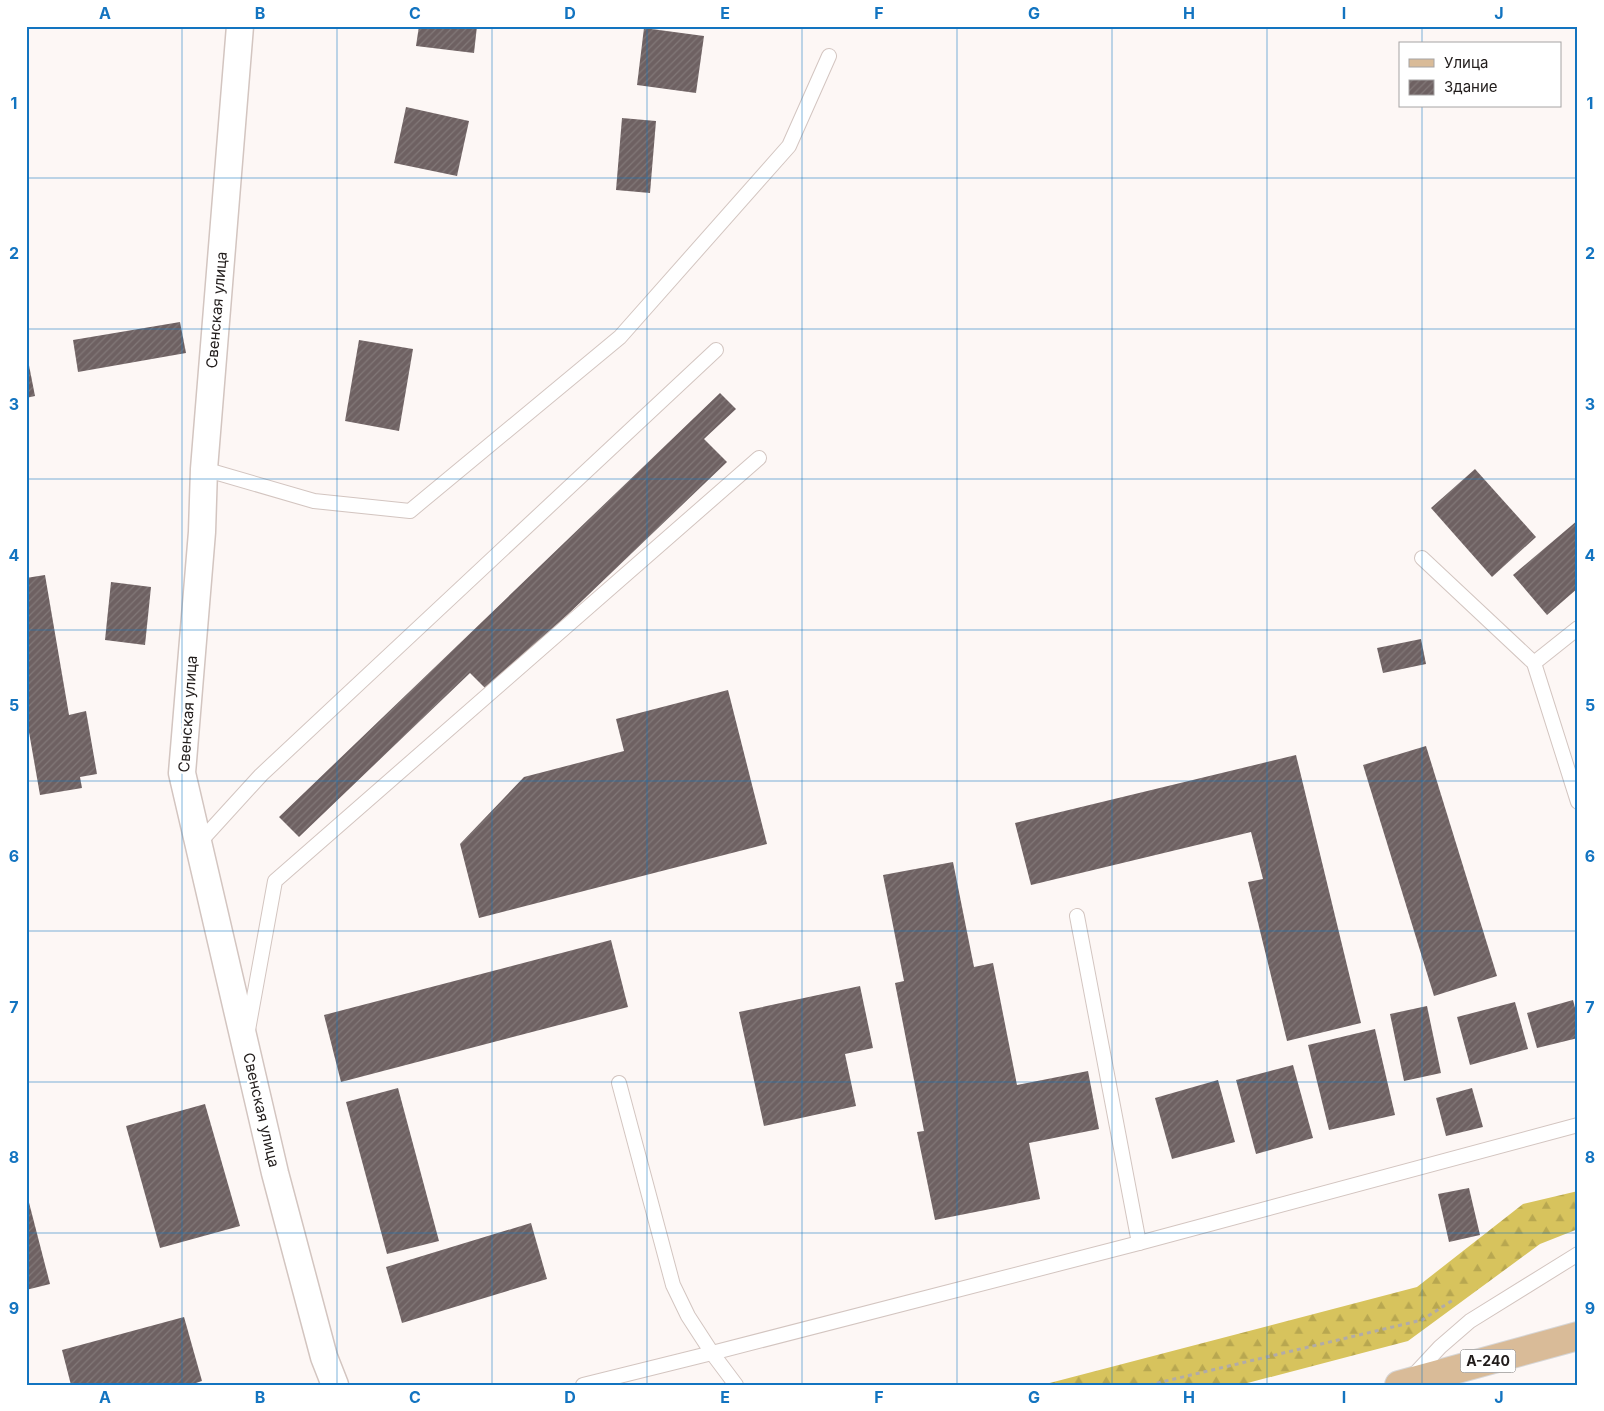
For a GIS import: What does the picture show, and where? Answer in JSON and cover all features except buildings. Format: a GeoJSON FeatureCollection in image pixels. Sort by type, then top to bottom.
{"type":"FeatureCollection","features":[{"type":"Feature","properties":{"kind":"main road","name":"А-240"},"geometry":{"type":"LineString","coordinates":[[1403,1384],[1578,1336]]}},
{"type":"Feature","properties":{"kind":"street","name":"Свенская улица"},"geometry":{"type":"LineString","coordinates":[[240,26],[204,469],[202,532],[182,772],[276,1173],[324,1357],[335,1385]]}},
{"type":"Feature","properties":{"kind":"lane"},"geometry":{"type":"LineString","coordinates":[[204,469],[314,501],[410,511],[620,337],[789,146],[829,56]]}},
{"type":"Feature","properties":{"kind":"lane"},"geometry":{"type":"LineString","coordinates":[[198,844],[261,774],[716,350]]}},
{"type":"Feature","properties":{"kind":"lane"},"geometry":{"type":"LineString","coordinates":[[246,1045],[275,881],[759,458]]}},
{"type":"Feature","properties":{"kind":"lane"},"geometry":{"type":"LineString","coordinates":[[1422,558],[1534,663],[1578,802]]}},
{"type":"Feature","properties":{"kind":"lane"},"geometry":{"type":"LineString","coordinates":[[1534,663],[1578,628]]}},
{"type":"Feature","properties":{"kind":"lane"},"geometry":{"type":"LineString","coordinates":[[1077,916],[1139,1242]]}},
{"type":"Feature","properties":{"kind":"lane"},"geometry":{"type":"LineString","coordinates":[[619,1083],[673,1285],[688,1316],[736,1385]]}},
{"type":"Feature","properties":{"kind":"lane"},"geometry":{"type":"LineString","coordinates":[[583,1385],[1139,1242],[1578,1125]]}},
{"type":"Feature","properties":{"kind":"lane"},"geometry":{"type":"LineString","coordinates":[[1403,1384],[1440,1347],[1470,1321],[1578,1254]]}},
{"type":"Feature","properties":{"kind":"path"},"geometry":{"type":"LineString","coordinates":[[1149,1385],[1422,1320],[1456,1299]]}},
{"type":"Feature","properties":{"kind":"green space"},"geometry":{"type":"Polygon","coordinates":[[[1578,1191],[1578,1229],[1540,1244],[1408,1341],[1240,1385],[1042,1385],[1417,1287],[1523,1204],[1578,1191]]]}}]}
